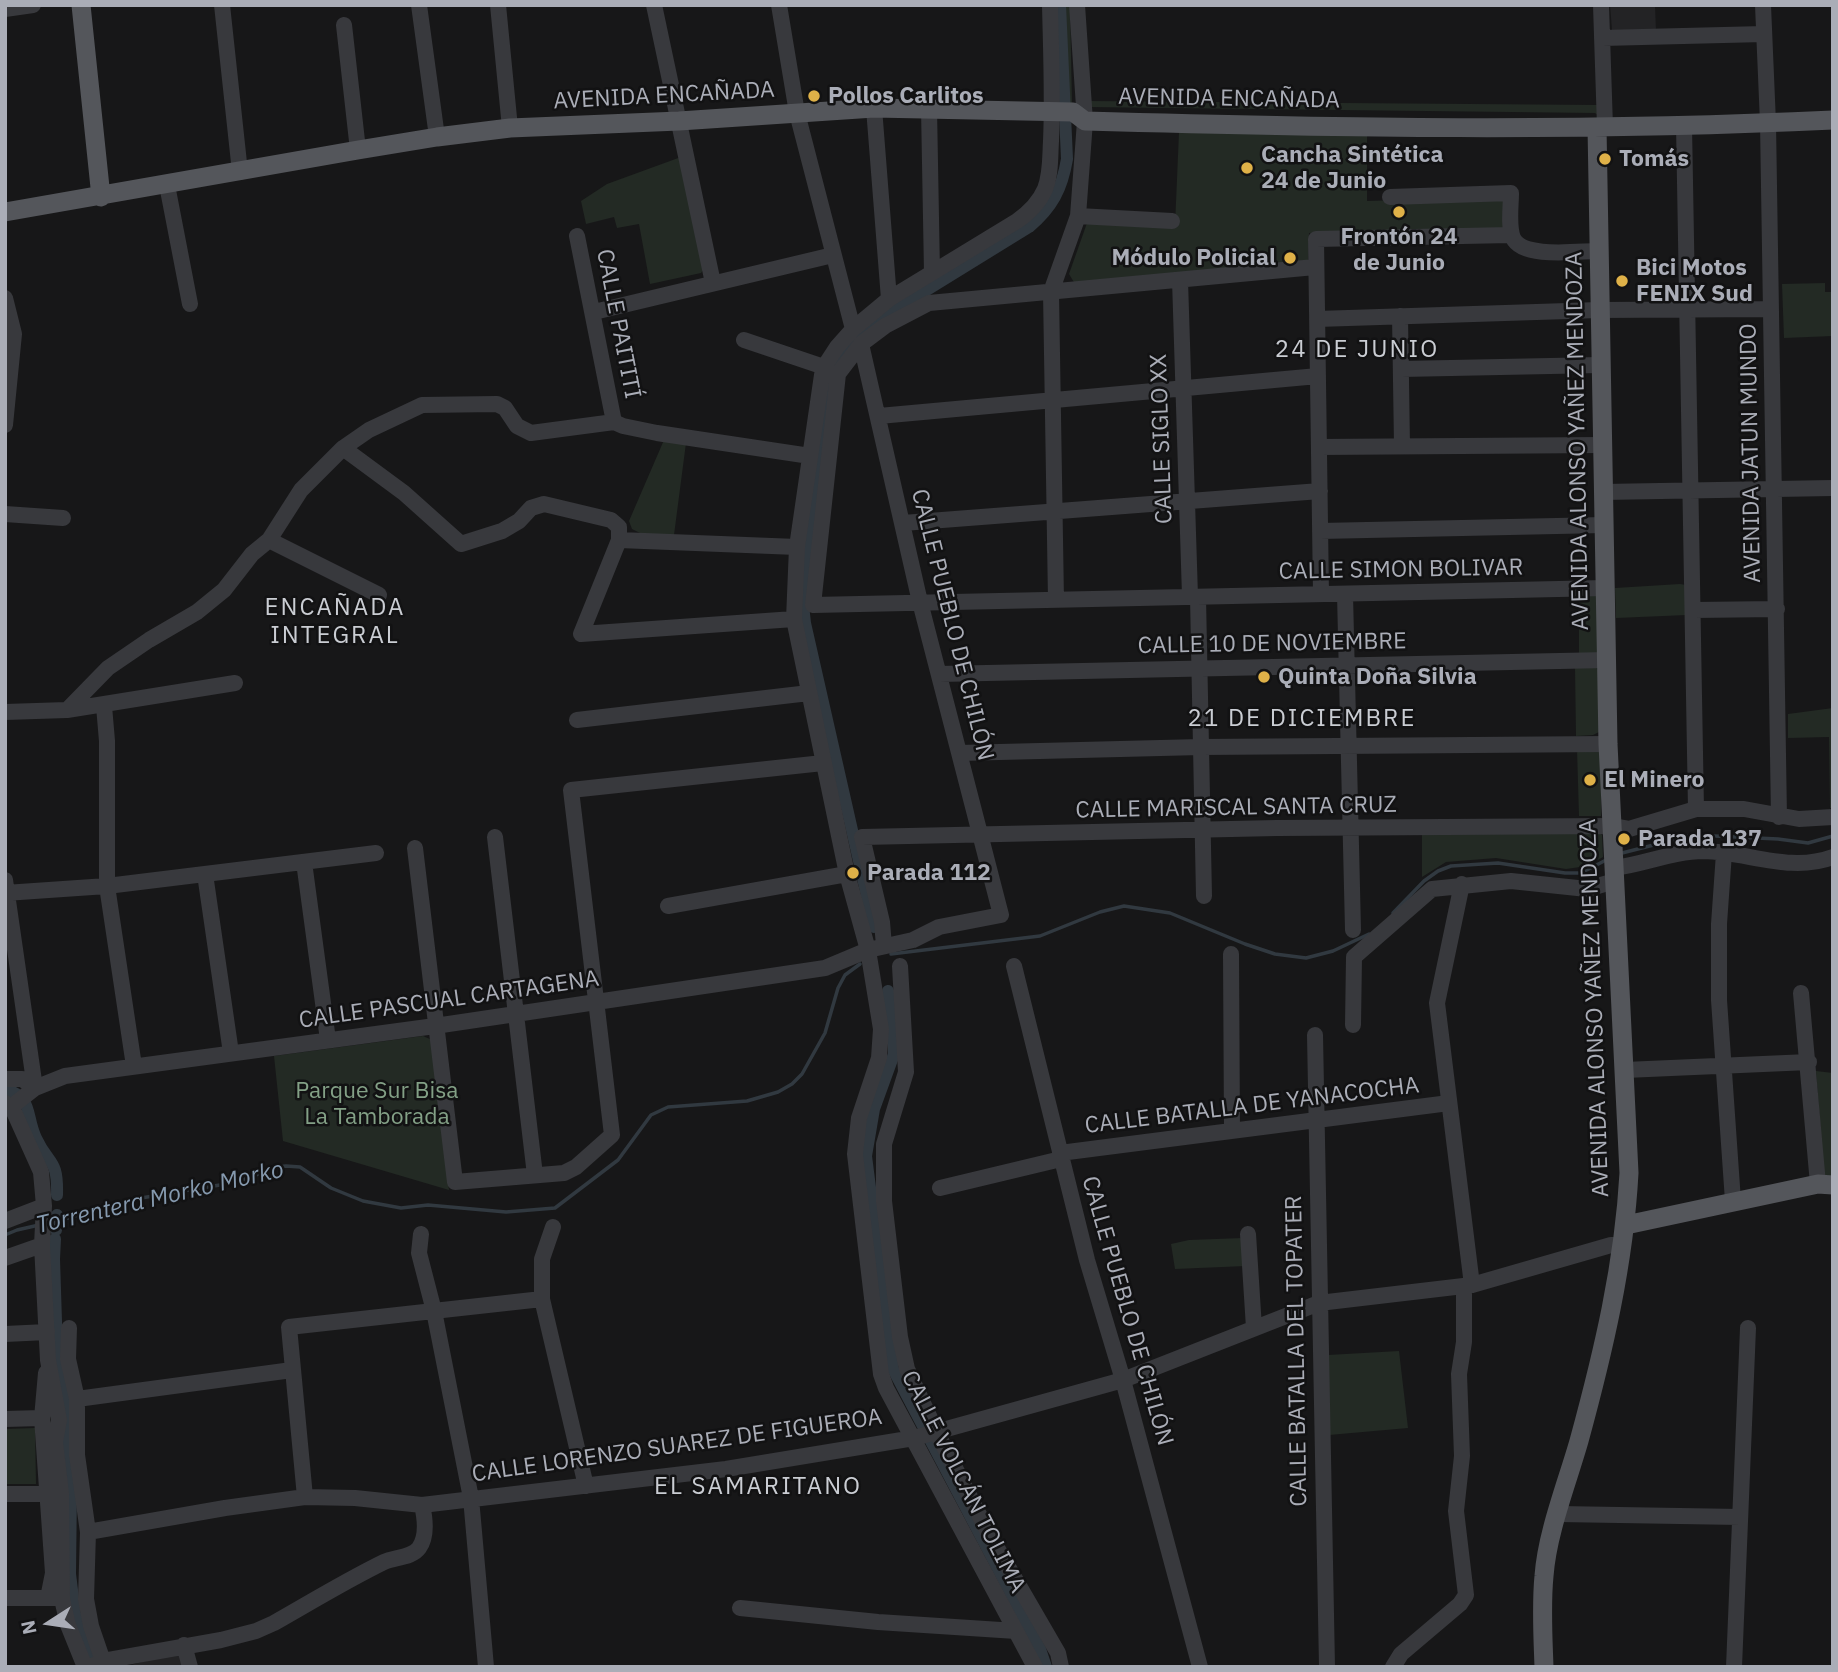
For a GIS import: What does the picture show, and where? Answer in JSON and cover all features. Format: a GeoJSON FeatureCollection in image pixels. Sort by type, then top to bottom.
{"type":"FeatureCollection","features":[{"type":"Feature","properties":{"kind":"main road"},"geometry":{"type":"LineString","coordinates":[[81,5],[101,197]]}},
{"type":"Feature","properties":{"kind":"main road","name":"AVENIDA ENCAÑADA"},"geometry":{"type":"LineString","coordinates":[[5,212],[358,150],[510,128],[679,121],[874,108],[1363,126],[1601,127],[1833,120]]}},
{"type":"Feature","properties":{"kind":"main road","name":"AVENIDA ALONSO YAÑEZ MENDOZA"},"geometry":{"type":"LineString","coordinates":[[1544,1667],[1544,1575],[1548,1547],[1559,1514],[1616,1292],[1626,1225],[1629,1174],[1608,744],[1598,251],[1601,127]]}},
{"type":"Feature","properties":{"kind":"main road"},"geometry":{"type":"LineString","coordinates":[[1626,1225],[1826,1184]]}},
{"type":"Feature","properties":{"kind":"street"},"geometry":{"type":"LineString","coordinates":[[5,9],[33,5]]}},
{"type":"Feature","properties":{"kind":"street"},"geometry":{"type":"LineString","coordinates":[[222,5],[240,172]]}},
{"type":"Feature","properties":{"kind":"street"},"geometry":{"type":"LineString","coordinates":[[419,5],[438,137]]}},
{"type":"Feature","properties":{"kind":"street"},"geometry":{"type":"LineString","coordinates":[[498,5],[510,128]]}},
{"type":"Feature","properties":{"kind":"street"},"geometry":{"type":"LineString","coordinates":[[654,5],[713,283]]}},
{"type":"Feature","properties":{"kind":"street"},"geometry":{"type":"LineString","coordinates":[[779,5],[797,113],[853,329]]}},
{"type":"Feature","properties":{"kind":"street"},"geometry":{"type":"LineString","coordinates":[[1050,5],[1068,114],[1078,216],[1051,292],[1056,600],[813,605],[838,374],[861,344],[886,326],[929,303],[1051,292],[1181,280],[1315,267]]}},
{"type":"Feature","properties":{"kind":"street"},"geometry":{"type":"LineString","coordinates":[[1068,114],[1077,5]]}},
{"type":"Feature","properties":{"kind":"street","name":"AVENIDA ALONSO YAÑEZ MENDOZA"},"geometry":{"type":"LineString","coordinates":[[1601,5],[1601,127]]}},
{"type":"Feature","properties":{"kind":"street","name":"AVENIDA JATUN MUNDO"},"geometry":{"type":"LineString","coordinates":[[1763,5],[1768,123],[1779,817]]}},
{"type":"Feature","properties":{"kind":"street"},"geometry":{"type":"LineString","coordinates":[[344,25],[358,150]]}},
{"type":"Feature","properties":{"kind":"street"},"geometry":{"type":"LineString","coordinates":[[1602,38],[1764,34]]}},
{"type":"Feature","properties":{"kind":"street"},"geometry":{"type":"LineString","coordinates":[[874,108],[889,299]]}},
{"type":"Feature","properties":{"kind":"street"},"geometry":{"type":"LineString","coordinates":[[929,108],[932,273]]}},
{"type":"Feature","properties":{"kind":"street","name":"CALLE VOLCÁN TOLIMA"},"geometry":{"type":"LineString","coordinates":[[1060,1667],[1058,1653],[989,1534],[924,1435],[886,1388],[881,1374],[855,1154],[859,1118],[881,1044],[868,950],[847,874],[794,619],[797,547],[824,367],[853,329],[889,299],[1030,212],[1040,200],[1068,114]]}},
{"type":"Feature","properties":{"kind":"street"},"geometry":{"type":"LineString","coordinates":[[1684,125],[1696,810]]}},
{"type":"Feature","properties":{"kind":"street"},"geometry":{"type":"LineString","coordinates":[[167,185],[190,304]]}},
{"type":"Feature","properties":{"kind":"street"},"geometry":{"type":"LineString","coordinates":[[1390,197],[1511,193],[1511,235],[1517,245],[1532,251],[1598,251]]}},
{"type":"Feature","properties":{"kind":"street"},"geometry":{"type":"LineString","coordinates":[[1078,216],[1172,221]]}},
{"type":"Feature","properties":{"kind":"street"},"geometry":{"type":"LineString","coordinates":[[1321,594],[1315,267],[1317,239],[1511,235]]}},
{"type":"Feature","properties":{"kind":"street","name":"CALLE PAITITÍ"},"geometry":{"type":"LineString","coordinates":[[577,236],[614,422]]}},
{"type":"Feature","properties":{"kind":"street"},"geometry":{"type":"LineString","coordinates":[[594,312],[833,255]]}},
{"type":"Feature","properties":{"kind":"street","name":"CALLE SIGLO XX"},"geometry":{"type":"LineString","coordinates":[[1181,280],[1187,501],[1199,668],[1204,896]]}},
{"type":"Feature","properties":{"kind":"street"},"geometry":{"type":"LineString","coordinates":[[5,298],[10,335],[5,425]]}},
{"type":"Feature","properties":{"kind":"street"},"geometry":{"type":"LineString","coordinates":[[1317,319],[1599,310],[1771,309]]}},
{"type":"Feature","properties":{"kind":"street"},"geometry":{"type":"LineString","coordinates":[[1400,316],[1402,446]]}},
{"type":"Feature","properties":{"kind":"street"},"geometry":{"type":"LineString","coordinates":[[744,340],[824,367]]}},
{"type":"Feature","properties":{"kind":"street","name":"CALLE PUEBLO DE CHILÓN"},"geometry":{"type":"LineString","coordinates":[[861,344],[920,602],[1001,915]]}},
{"type":"Feature","properties":{"kind":"street"},"geometry":{"type":"LineString","coordinates":[[1401,369],[1600,365]]}},
{"type":"Feature","properties":{"kind":"street"},"geometry":{"type":"LineString","coordinates":[[879,416],[1318,376]]}},
{"type":"Feature","properties":{"kind":"street"},"geometry":{"type":"LineString","coordinates":[[67,710],[108,668],[197,612],[225,590],[252,554],[269,540],[301,490],[343,448],[369,430],[422,405],[498,404],[505,408],[517,426],[531,433],[614,422],[657,433],[810,456]]}},
{"type":"Feature","properties":{"kind":"street"},"geometry":{"type":"LineString","coordinates":[[1319,447],[1602,445]]}},
{"type":"Feature","properties":{"kind":"street"},"geometry":{"type":"LineString","coordinates":[[343,448],[404,493],[461,544],[502,531],[519,521],[531,508],[544,504],[611,520],[619,527],[619,540],[581,634],[794,619]]}},
{"type":"Feature","properties":{"kind":"street"},"geometry":{"type":"LineString","coordinates":[[1603,492],[1833,488]]}},
{"type":"Feature","properties":{"kind":"street"},"geometry":{"type":"LineString","coordinates":[[903,523],[1320,491]]}},
{"type":"Feature","properties":{"kind":"street"},"geometry":{"type":"LineString","coordinates":[[5,514],[63,518]]}},
{"type":"Feature","properties":{"kind":"street"},"geometry":{"type":"LineString","coordinates":[[1320,531],[1604,525]]}},
{"type":"Feature","properties":{"kind":"street"},"geometry":{"type":"LineString","coordinates":[[269,540],[379,595]]}},
{"type":"Feature","properties":{"kind":"street"},"geometry":{"type":"LineString","coordinates":[[619,540],[797,547]]}},
{"type":"Feature","properties":{"kind":"street","name":"CALLE SIMON BOLIVAR"},"geometry":{"type":"LineString","coordinates":[[1056,600],[1605,588]]}},
{"type":"Feature","properties":{"kind":"street"},"geometry":{"type":"LineString","coordinates":[[1345,594],[1353,930]]}},
{"type":"Feature","properties":{"kind":"street"},"geometry":{"type":"LineString","coordinates":[[1693,610],[1777,609]]}},
{"type":"Feature","properties":{"kind":"street","name":"CALLE 10 DE NOVIEMBRE"},"geometry":{"type":"LineString","coordinates":[[939,674],[1606,660]]}},
{"type":"Feature","properties":{"kind":"street"},"geometry":{"type":"LineString","coordinates":[[5,712],[104,706],[235,683]]}},
{"type":"Feature","properties":{"kind":"street"},"geometry":{"type":"LineString","coordinates":[[577,720],[809,693]]}},
{"type":"Feature","properties":{"kind":"street"},"geometry":{"type":"LineString","coordinates":[[104,706],[107,741],[107,886],[134,1066]]}},
{"type":"Feature","properties":{"kind":"street"},"geometry":{"type":"LineString","coordinates":[[959,753],[1201,747],[1608,744]]}},
{"type":"Feature","properties":{"kind":"street"},"geometry":{"type":"LineString","coordinates":[[415,848],[455,1182],[565,1173],[576,1167],[612,1135],[571,790],[823,763]]}},
{"type":"Feature","properties":{"kind":"street","name":"CALLE MARISCAL SANTA CRUZ"},"geometry":{"type":"LineString","coordinates":[[884,946],[882,922],[862,837],[1350,828],[1612,826],[1629,830],[1696,810],[1744,809],[1800,819],[1833,817]]}},
{"type":"Feature","properties":{"kind":"street"},"geometry":{"type":"LineString","coordinates":[[495,837],[535,1175]]}},
{"type":"Feature","properties":{"kind":"street"},"geometry":{"type":"LineString","coordinates":[[1353,1025],[1354,957],[1432,889],[1511,881],[1587,888],[1614,865],[1705,851],[1792,864],[1833,858]]}},
{"type":"Feature","properties":{"kind":"street"},"geometry":{"type":"LineString","coordinates":[[5,893],[107,886],[376,853]]}},
{"type":"Feature","properties":{"kind":"street"},"geometry":{"type":"LineString","coordinates":[[1724,853],[1719,974],[1733,1201]]}},
{"type":"Feature","properties":{"kind":"street"},"geometry":{"type":"LineString","coordinates":[[304,862],[328,1040]]}},
{"type":"Feature","properties":{"kind":"street"},"geometry":{"type":"LineString","coordinates":[[205,874],[231,1053]]}},
{"type":"Feature","properties":{"kind":"street"},"geometry":{"type":"LineString","coordinates":[[668,906],[847,874]]}},
{"type":"Feature","properties":{"kind":"street"},"geometry":{"type":"LineString","coordinates":[[5,880],[31,1092]]}},
{"type":"Feature","properties":{"kind":"street"},"geometry":{"type":"LineString","coordinates":[[1394,1667],[1401,1654],[1460,1604],[1466,1595],[1456,1511],[1462,1456],[1459,1374],[1468,1285],[1437,1003],[1462,884]]}},
{"type":"Feature","properties":{"kind":"street","name":"CALLE PASCUAL CARTAGENA"},"geometry":{"type":"LineString","coordinates":[[9,1105],[65,1076],[435,1026],[825,968],[868,950],[913,940],[939,927],[1001,915]]}},
{"type":"Feature","properties":{"kind":"street"},"geometry":{"type":"LineString","coordinates":[[1231,954],[1232,1131]]}},
{"type":"Feature","properties":{"kind":"street","name":"CALLE VOLCÁN TOLIMA"},"geometry":{"type":"LineString","coordinates":[[900,966],[906,1072],[884,1144],[884,1201],[900,1337],[924,1435],[1035,1667]]}},
{"type":"Feature","properties":{"kind":"street","name":"CALLE PUEBLO DE CHILÓN"},"geometry":{"type":"LineString","coordinates":[[1014,967],[1087,1260],[1200,1667]]}},
{"type":"Feature","properties":{"kind":"street"},"geometry":{"type":"LineString","coordinates":[[1801,993],[1826,1184]]}},
{"type":"Feature","properties":{"kind":"street","name":"CALLE BATALLA DEL TOPATER"},"geometry":{"type":"LineString","coordinates":[[1315,1035],[1327,1667]]}},
{"type":"Feature","properties":{"kind":"street"},"geometry":{"type":"LineString","coordinates":[[1625,1070],[1808,1062]]}},
{"type":"Feature","properties":{"kind":"street"},"geometry":{"type":"LineString","coordinates":[[5,1079],[22,1079],[31,1092]]}},
{"type":"Feature","properties":{"kind":"street","name":"CALLE BATALLA DE YANACOCHA"},"geometry":{"type":"LineString","coordinates":[[940,1188],[1060,1156],[1315,1119],[1449,1104]]}},
{"type":"Feature","properties":{"kind":"street"},"geometry":{"type":"LineString","coordinates":[[9,1105],[41,1172],[48,1360],[59,1420],[55,1442],[61,1493],[55,1599]]}},
{"type":"Feature","properties":{"kind":"street"},"geometry":{"type":"LineString","coordinates":[[5,1221],[43,1225]]}},
{"type":"Feature","properties":{"kind":"street"},"geometry":{"type":"LineString","coordinates":[[5,1258],[43,1225]]}},
{"type":"Feature","properties":{"kind":"street"},"geometry":{"type":"LineString","coordinates":[[553,1227],[542,1259],[542,1299],[586,1486]]}},
{"type":"Feature","properties":{"kind":"street"},"geometry":{"type":"LineString","coordinates":[[421,1234],[419,1253],[434,1311],[471,1499],[486,1667]]}},
{"type":"Feature","properties":{"kind":"street"},"geometry":{"type":"LineString","coordinates":[[1248,1234],[1254,1328]]}},
{"type":"Feature","properties":{"kind":"street","name":"CALLE LORENZO SUAREZ DE FIGUEROA"},"geometry":{"type":"LineString","coordinates":[[88,1532],[305,1497],[355,1498],[422,1506],[726,1469],[924,1435],[1122,1380],[1319,1303],[1468,1285],[1611,1245],[1623,1245]]}},
{"type":"Feature","properties":{"kind":"street"},"geometry":{"type":"LineString","coordinates":[[305,1497],[289,1327],[542,1299]]}},
{"type":"Feature","properties":{"kind":"street"},"geometry":{"type":"LineString","coordinates":[[69,1328],[68,1359],[78,1399],[77,1455],[88,1532],[86,1599],[95,1664]]}},
{"type":"Feature","properties":{"kind":"street"},"geometry":{"type":"LineString","coordinates":[[1734,1667],[1748,1328]]}},
{"type":"Feature","properties":{"kind":"street"},"geometry":{"type":"LineString","coordinates":[[5,1334],[47,1332]]}},
{"type":"Feature","properties":{"kind":"street"},"geometry":{"type":"LineString","coordinates":[[48,1360],[41,1418],[55,1599],[68,1625],[95,1664]]}},
{"type":"Feature","properties":{"kind":"street"},"geometry":{"type":"LineString","coordinates":[[78,1399],[292,1370]]}},
{"type":"Feature","properties":{"kind":"street"},"geometry":{"type":"LineString","coordinates":[[5,1419],[41,1418]]}},
{"type":"Feature","properties":{"kind":"street"},"geometry":{"type":"LineString","coordinates":[[5,1494],[45,1494]]}},
{"type":"Feature","properties":{"kind":"street"},"geometry":{"type":"LineString","coordinates":[[95,1664],[256,1631],[386,1561],[415,1552],[420,1548],[423,1539],[425,1517],[422,1506]]}},
{"type":"Feature","properties":{"kind":"street"},"geometry":{"type":"LineString","coordinates":[[1559,1514],[1740,1517]]}},
{"type":"Feature","properties":{"kind":"street"},"geometry":{"type":"LineString","coordinates":[[5,1598],[55,1599]]}},
{"type":"Feature","properties":{"kind":"street"},"geometry":{"type":"LineString","coordinates":[[740,1608],[878,1622],[1016,1631]]}},
{"type":"Feature","properties":{"kind":"street"},"geometry":{"type":"LineString","coordinates":[[184,1645],[190,1667]]}},
{"type":"Feature","properties":{"kind":"shaded area"},"geometry":{"type":"Polygon","coordinates":[[[1610,5],[1655,5],[1656,31],[1612,30],[1610,5]]]}},
{"type":"Feature","properties":{"kind":"shaded area"},"geometry":{"type":"Polygon","coordinates":[[[181,1652],[185,1667],[123,1667],[181,1652]]]}},
{"type":"Feature","properties":{"kind":"green space"},"geometry":{"type":"Polygon","coordinates":[[[1055,5],[1070,5],[1072,103],[1059,103],[1055,5]]]}},
{"type":"Feature","properties":{"kind":"green space"},"geometry":{"type":"Polygon","coordinates":[[[1086,101],[1600,105],[1599,116],[1595,113],[1086,107],[1086,101]]]}},
{"type":"Feature","properties":{"kind":"green space"},"geometry":{"type":"Polygon","coordinates":[[[1179,132],[1367,135],[1367,201],[1504,197],[1504,228],[1309,233],[1308,263],[1075,284],[1069,274],[1087,223],[1175,226],[1179,132]]]}},
{"type":"Feature","properties":{"kind":"green space"},"geometry":{"type":"Polygon","coordinates":[[[681,157],[705,267],[701,273],[650,284],[639,224],[617,228],[614,217],[586,224],[581,201],[607,184],[681,157]]]}},
{"type":"Feature","properties":{"kind":"green space"},"geometry":{"type":"Polygon","coordinates":[[[1825,283],[1825,292],[1833,292],[1833,336],[1784,338],[1782,284],[1825,283]]]}},
{"type":"Feature","properties":{"kind":"green space"},"geometry":{"type":"Polygon","coordinates":[[[664,440],[686,443],[674,535],[642,534],[632,529],[629,521],[664,440]]]}},
{"type":"Feature","properties":{"kind":"green space"},"geometry":{"type":"Polygon","coordinates":[[[1686,585],[1687,615],[1616,618],[1615,588],[1686,585]]]}},
{"type":"Feature","properties":{"kind":"green space"},"geometry":{"type":"Polygon","coordinates":[[[1579,594],[1595,594],[1599,598],[1600,651],[1596,655],[1579,655],[1579,594]]]}},
{"type":"Feature","properties":{"kind":"green space"},"geometry":{"type":"Polygon","coordinates":[[[1595,666],[1599,671],[1601,731],[1593,735],[1576,736],[1575,667],[1595,666]]]}},
{"type":"Feature","properties":{"kind":"green space"},"geometry":{"type":"Polygon","coordinates":[[[1833,708],[1833,808],[1830,808],[1829,737],[1788,738],[1788,714],[1833,708]]]}},
{"type":"Feature","properties":{"kind":"green space"},"geometry":{"type":"Polygon","coordinates":[[[1577,749],[1601,752],[1601,816],[1579,816],[1577,749]]]}},
{"type":"Feature","properties":{"kind":"green space"},"geometry":{"type":"Polygon","coordinates":[[[1597,832],[1602,835],[1603,857],[1587,866],[1566,869],[1496,858],[1446,862],[1422,877],[1422,833],[1597,832]]]}},
{"type":"Feature","properties":{"kind":"green space","name":"Parque Sur Bisa La Tamborada"},"geometry":{"type":"Polygon","coordinates":[[[423,1036],[432,1040],[449,1190],[283,1141],[274,1056],[423,1036]]]}},
{"type":"Feature","properties":{"kind":"green space"},"geometry":{"type":"Polygon","coordinates":[[[1816,1071],[1833,1073],[1833,1177],[1824,1175],[1816,1071]]]}},
{"type":"Feature","properties":{"kind":"green space"},"geometry":{"type":"Polygon","coordinates":[[[1243,1238],[1246,1266],[1175,1269],[1171,1244],[1189,1240],[1243,1238]]]}},
{"type":"Feature","properties":{"kind":"green space"},"geometry":{"type":"Polygon","coordinates":[[[1399,1351],[1408,1428],[1329,1435],[1328,1355],[1399,1351]]]}},
{"type":"Feature","properties":{"kind":"green space"},"geometry":{"type":"Polygon","coordinates":[[[35,1428],[36,1484],[5,1484],[5,1429],[35,1428]]]}},
{"type":"Feature","properties":{"kind":"waterway"},"geometry":{"type":"LineString","coordinates":[[874,927],[805,623],[802,596],[830,374],[842,352],[875,322],[1029,227],[1044,213],[1055,197],[1067,159],[1060,5]]}},
{"type":"Feature","properties":{"kind":"waterway","name":"Torrentera Morko Morko"},"geometry":{"type":"LineString","coordinates":[[1622,853],[1693,835],[1808,843],[1833,836]]}},
{"type":"Feature","properties":{"kind":"waterway","name":"Torrentera Morko Morko"},"geometry":{"type":"LineString","coordinates":[[1393,913],[1424,881],[1451,866],[1498,863],[1581,873],[1608,859]]}},
{"type":"Feature","properties":{"kind":"waterway","name":"Torrentera Morko Morko"},"geometry":{"type":"LineString","coordinates":[[891,954],[1040,936],[1100,912],[1124,906],[1170,913],[1275,954],[1306,958],[1333,951],[1369,934]]}},
{"type":"Feature","properties":{"kind":"waterway","name":"Torrentera Morko Morko"},"geometry":{"type":"LineString","coordinates":[[47,1224],[135,1199],[238,1182],[276,1167],[286,1166],[300,1167],[331,1188],[363,1201],[401,1208],[428,1205],[506,1212],[555,1208],[618,1160],[651,1115],[668,1107],[747,1101],[778,1092],[792,1084],[802,1074],[825,1033],[838,988],[845,975],[860,964]]}},
{"type":"Feature","properties":{"kind":"waterway"},"geometry":{"type":"LineString","coordinates":[[888,991],[894,1054],[874,1109],[866,1156],[893,1369],[1040,1649],[1046,1667]]}},
{"type":"Feature","properties":{"kind":"waterway"},"geometry":{"type":"LineString","coordinates":[[5,1089],[25,1102],[36,1138],[54,1168],[57,1195]]}},
{"type":"Feature","properties":{"kind":"waterway","name":"Torrentera Morko Morko"},"geometry":{"type":"LineString","coordinates":[[56,1230],[57,1215]]}},
{"type":"Feature","properties":{"kind":"waterway","name":"Torrentera Morko Morko"},"geometry":{"type":"LineString","coordinates":[[5,1235],[39,1225]]}},
{"type":"Feature","properties":{"kind":"waterway"},"geometry":{"type":"LineString","coordinates":[[55,1239],[57,1353],[71,1412],[64,1437],[71,1489],[70,1574],[75,1614],[95,1667]]}},
{"type":"Feature","properties":{"kind":"place","name":"Pollos Carlitos"},"geometry":{"type":"Point","coordinates":[814,96]}},
{"type":"Feature","properties":{"kind":"place","name":"Tomás"},"geometry":{"type":"Point","coordinates":[1605,159]}},
{"type":"Feature","properties":{"kind":"place","name":"Cancha Sintética 24 de Junio"},"geometry":{"type":"Point","coordinates":[1247,168]}},
{"type":"Feature","properties":{"kind":"place","name":"Frontón 24 de Junio"},"geometry":{"type":"Point","coordinates":[1399,212]}},
{"type":"Feature","properties":{"kind":"place","name":"Módulo Policial"},"geometry":{"type":"Point","coordinates":[1290,258]}},
{"type":"Feature","properties":{"kind":"place","name":"Bici Motos FENIX Sud"},"geometry":{"type":"Point","coordinates":[1622,281]}},
{"type":"Feature","properties":{"kind":"place","name":"Quinta Doña Silvia"},"geometry":{"type":"Point","coordinates":[1264,677]}},
{"type":"Feature","properties":{"kind":"place","name":"El Minero"},"geometry":{"type":"Point","coordinates":[1590,780]}},
{"type":"Feature","properties":{"kind":"place","name":"Parada 137"},"geometry":{"type":"Point","coordinates":[1624,839]}},
{"type":"Feature","properties":{"kind":"place","name":"Parada 112"},"geometry":{"type":"Point","coordinates":[853,873]}},
{"type":"Feature","properties":{"kind":"district","name":"24 DE JUNIO"},"geometry":{"type":"Point","coordinates":[1357,350]}},
{"type":"Feature","properties":{"kind":"district","name":"ENCAÑADA INTEGRAL"},"geometry":{"type":"Point","coordinates":[335,622]}},
{"type":"Feature","properties":{"kind":"district","name":"21 DE DICIEMBRE"},"geometry":{"type":"Point","coordinates":[1302,719]}},
{"type":"Feature","properties":{"kind":"district","name":"EL SAMARITANO"},"geometry":{"type":"Point","coordinates":[758,1487]}}]}
